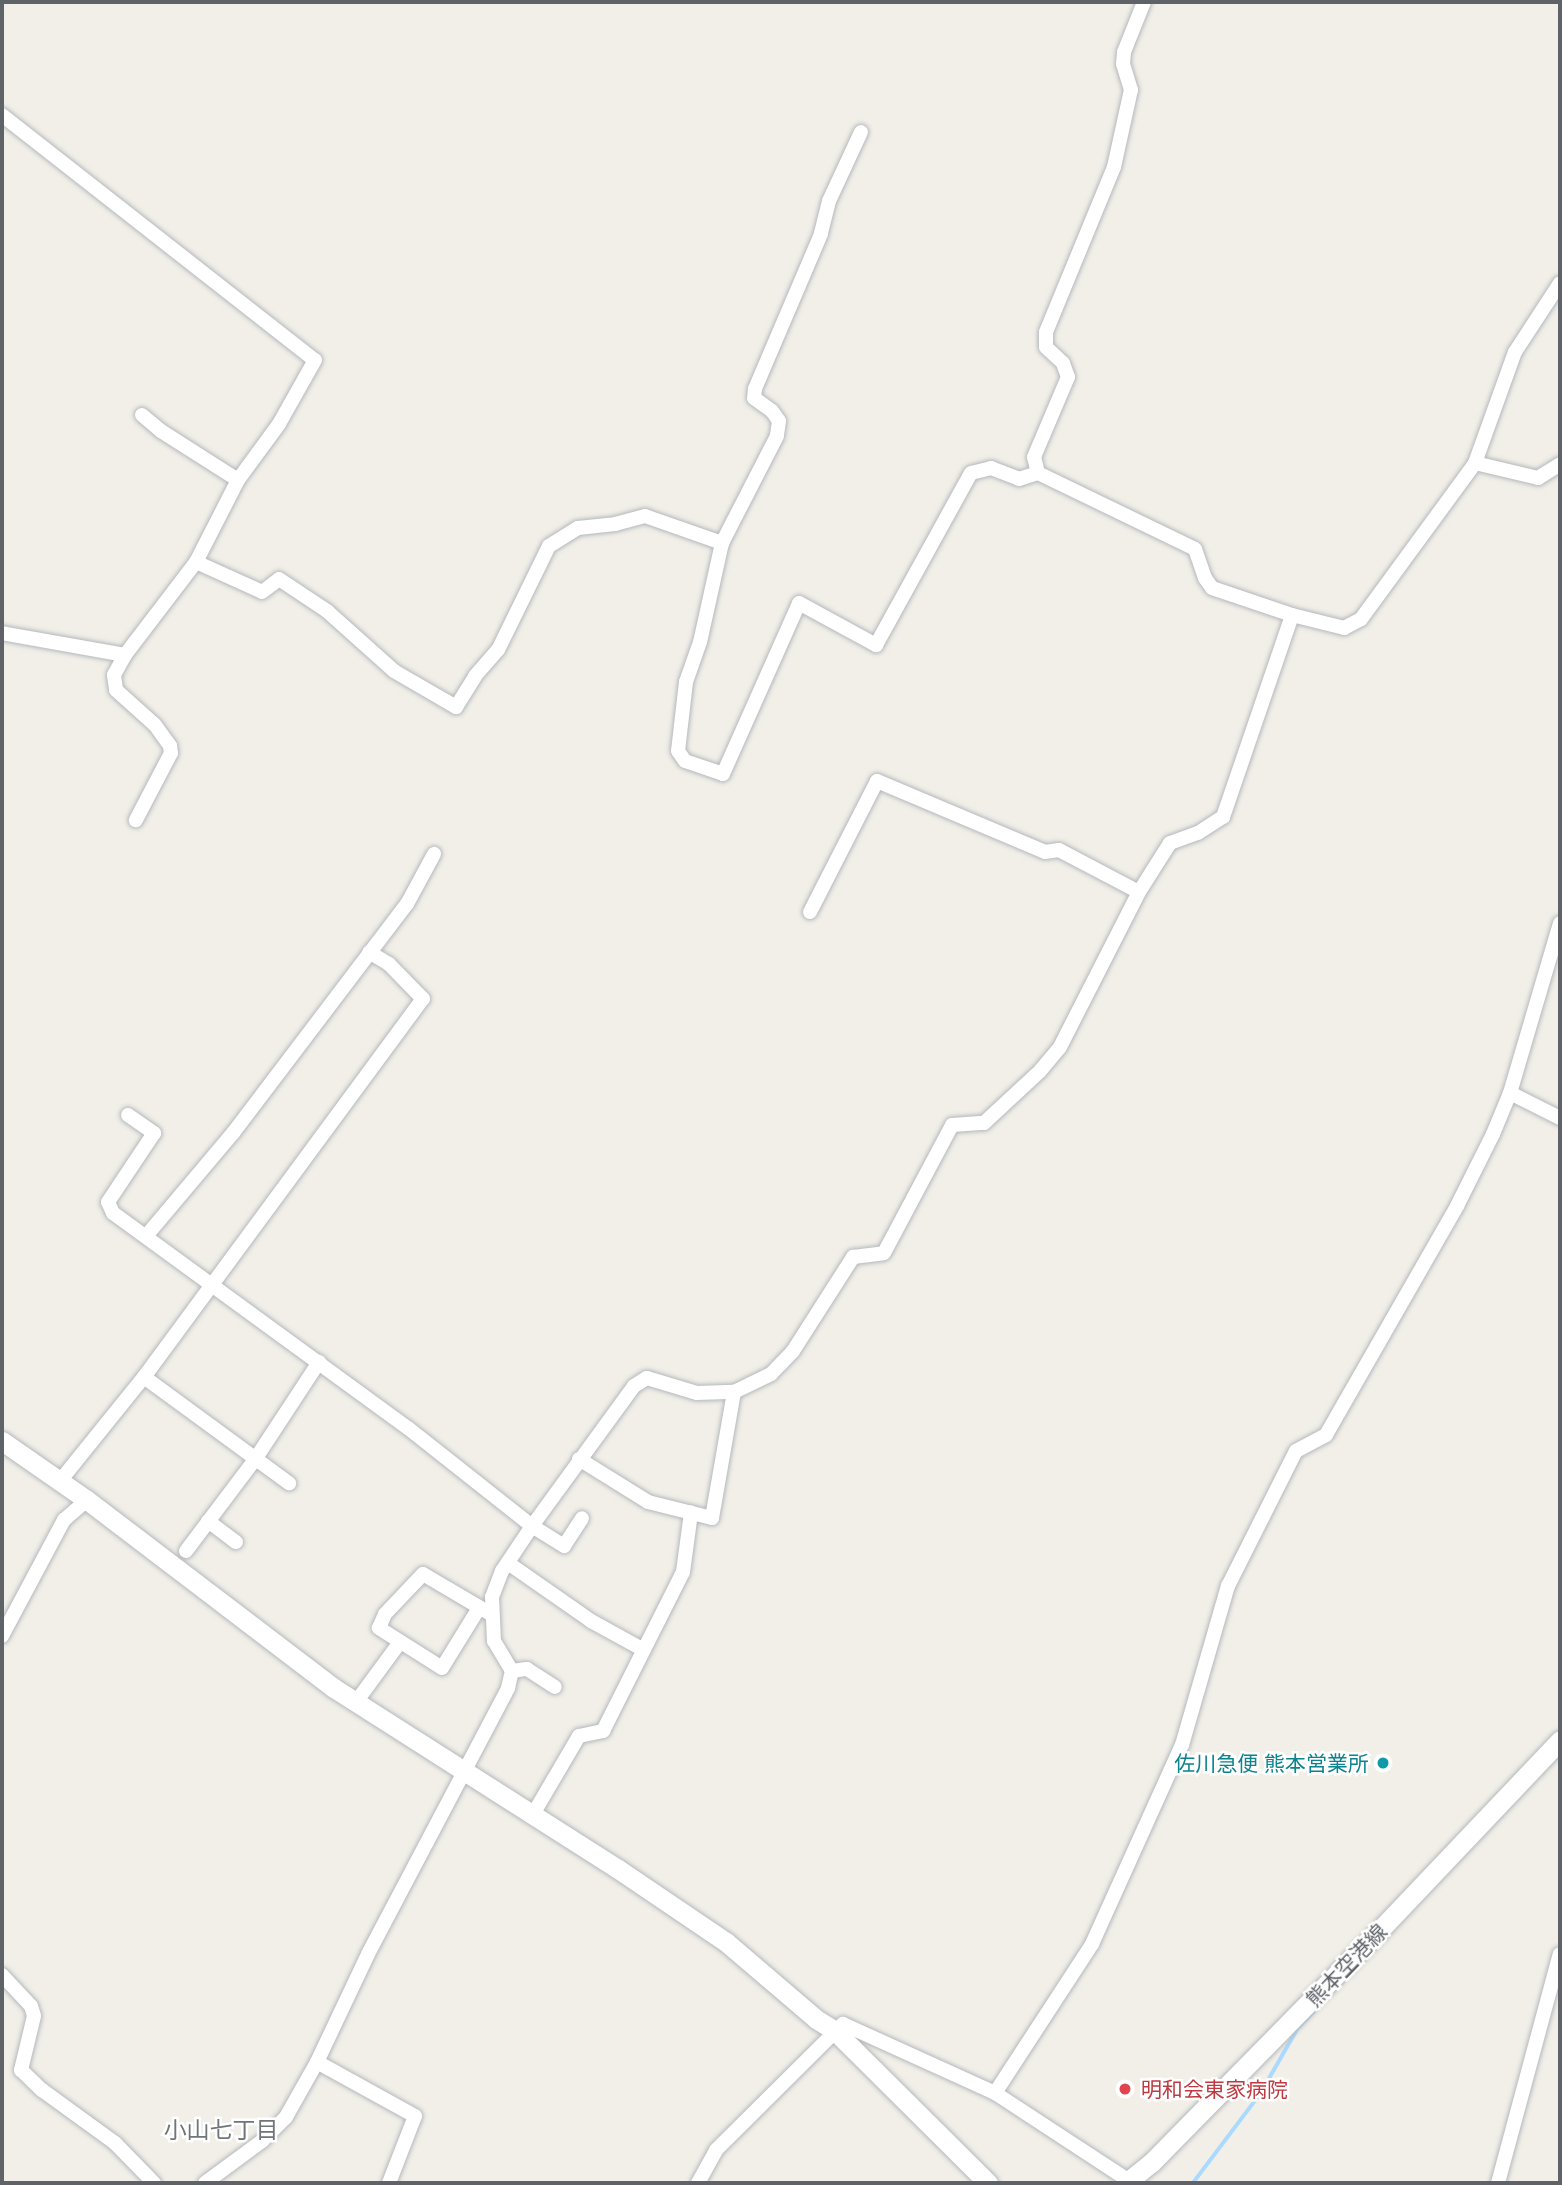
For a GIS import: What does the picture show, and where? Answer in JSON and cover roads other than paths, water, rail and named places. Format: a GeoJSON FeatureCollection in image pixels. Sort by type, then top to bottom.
{"type":"FeatureCollection","features":[{"type":"Feature","properties":{"kind":"street"},"geometry":{"type":"LineString","coordinates":[[1038,473],[1034,457],[1068,377],[1063,363],[1046,347],[1046,332],[1114,167],[1131,90],[1123,64],[1124,52],[1144,2]]}},
{"type":"Feature","properties":{"kind":"street"},"geometry":{"type":"LineString","coordinates":[[2,115],[315,360],[279,424],[238,480],[196,562],[125,655],[114,676],[116,690],[155,725],[170,746],[171,753],[136,820]]}},
{"type":"Feature","properties":{"kind":"street"},"geometry":{"type":"LineString","coordinates":[[861,132],[829,201],[821,234],[755,389],[754,398],[772,411],[779,421],[778,436],[722,542],[700,642],[686,682],[678,751],[685,761],[723,774],[799,603],[876,645],[971,473],[991,468],[1019,479],[1038,473],[1195,549],[1205,578],[1212,588],[1292,615],[1345,628],[1361,619],[1475,463],[1514,352],[1560,283]]}},
{"type":"Feature","properties":{"kind":"street"},"geometry":{"type":"LineString","coordinates":[[142,415],[161,431],[238,480]]}},
{"type":"Feature","properties":{"kind":"street"},"geometry":{"type":"LineString","coordinates":[[1475,463],[1538,478],[1560,464]]}},
{"type":"Feature","properties":{"kind":"street"},"geometry":{"type":"LineString","coordinates":[[196,562],[262,592],[279,579],[327,611],[394,671],[456,707],[475,676],[498,650],[549,546],[578,528],[615,524],[645,516],[722,542]]}},
{"type":"Feature","properties":{"kind":"street"},"geometry":{"type":"LineString","coordinates":[[205,2183],[262,2141],[286,2117],[317,2062],[368,1954],[466,1774],[508,1688],[512,1671],[494,1641],[485,1611],[423,1574],[385,1614],[379,1628],[442,1668],[485,1611],[508,1563],[532,1526],[634,1386],[647,1378],[697,1393],[734,1392],[771,1374],[793,1351],[853,1257],[884,1253],[952,1125],[984,1123],[1040,1071],[1060,1047],[1139,892],[1170,844],[1198,833],[1223,817],[1292,615]]}},
{"type":"Feature","properties":{"kind":"street"},"geometry":{"type":"LineString","coordinates":[[2,633],[125,655]]}},
{"type":"Feature","properties":{"kind":"street"},"geometry":{"type":"LineString","coordinates":[[810,912],[877,782],[1045,852],[1059,850],[1139,892]]}},
{"type":"Feature","properties":{"kind":"street"},"geometry":{"type":"LineString","coordinates":[[147,1235],[225,1143],[407,904],[435,854]]}},
{"type":"Feature","properties":{"kind":"street"},"geometry":{"type":"LineString","coordinates":[[995,2094],[1092,1944],[1182,1745],[1228,1586],[1297,1451],[1326,1435],[1457,1206],[1510,1093],[1560,923]]}},
{"type":"Feature","properties":{"kind":"street"},"geometry":{"type":"LineString","coordinates":[[60,1481],[144,1377],[424,999],[389,964],[369,952]]}},
{"type":"Feature","properties":{"kind":"street"},"geometry":{"type":"LineString","coordinates":[[1510,1093],[1560,1118]]}},
{"type":"Feature","properties":{"kind":"street"},"geometry":{"type":"LineString","coordinates":[[128,1115],[154,1133],[108,1202],[113,1213],[147,1235],[319,1362],[532,1526],[564,1546],[582,1518]]}},
{"type":"Feature","properties":{"kind":"street"},"geometry":{"type":"LineString","coordinates":[[186,1551],[256,1458],[319,1362]]}},
{"type":"Feature","properties":{"kind":"street"},"geometry":{"type":"LineString","coordinates":[[144,1377],[289,1483]]}},
{"type":"Feature","properties":{"kind":"street"},"geometry":{"type":"LineString","coordinates":[[579,1459],[648,1502],[712,1518],[734,1392]]}},
{"type":"Feature","properties":{"kind":"street"},"geometry":{"type":"LineString","coordinates":[[2,1441],[87,1500],[356,1702],[726,1942],[816,2019],[835,2031],[988,2183]]}},
{"type":"Feature","properties":{"kind":"street"},"geometry":{"type":"LineString","coordinates":[[2,1636],[64,1520],[87,1500]]}},
{"type":"Feature","properties":{"kind":"street"},"geometry":{"type":"LineString","coordinates":[[532,1816],[579,1736],[603,1731],[683,1572],[691,1513]]}},
{"type":"Feature","properties":{"kind":"street"},"geometry":{"type":"LineString","coordinates":[[208,1521],[236,1542]]}},
{"type":"Feature","properties":{"kind":"street"},"geometry":{"type":"LineString","coordinates":[[508,1563],[591,1621],[644,1650]]}},
{"type":"Feature","properties":{"kind":"street"},"geometry":{"type":"LineString","coordinates":[[356,1702],[400,1642]]}},
{"type":"Feature","properties":{"kind":"street"},"geometry":{"type":"LineString","coordinates":[[512,1671],[527,1669],[555,1687]]}},
{"type":"Feature","properties":{"kind":"street","name":"熊本空港線"},"geometry":{"type":"LineString","coordinates":[[1127,2182],[1152,2162],[1356,1954],[1560,1740]]}},
{"type":"Feature","properties":{"kind":"street"},"geometry":{"type":"LineString","coordinates":[[1498,2183],[1560,1954]]}},
{"type":"Feature","properties":{"kind":"street"},"geometry":{"type":"LineString","coordinates":[[2,1975],[31,2006],[34,2016],[21,2070],[42,2090],[115,2143],[154,2183]]}},
{"type":"Feature","properties":{"kind":"street"},"geometry":{"type":"LineString","coordinates":[[698,2183],[716,2150],[843,2024],[995,2094],[1127,2182]]}},
{"type":"Feature","properties":{"kind":"street"},"geometry":{"type":"LineString","coordinates":[[317,2062],[415,2116],[389,2183]]}},
{"type":"Feature","properties":{"kind":"waterway"},"geometry":{"type":"LineString","coordinates":[[1193,2183],[1260,2094],[1298,2028],[1318,2007]]}},
{"type":"Feature","properties":{"kind":"place","name":"佐川急便 熊本営業所"},"geometry":{"type":"Point","coordinates":[1383,1763]}},
{"type":"Feature","properties":{"kind":"place","name":"明和会東家病院"},"geometry":{"type":"Point","coordinates":[1125,2089]}},
{"type":"Feature","properties":{"kind":"district","name":"小山七丁目"},"geometry":{"type":"Point","coordinates":[221,2130]}}]}
